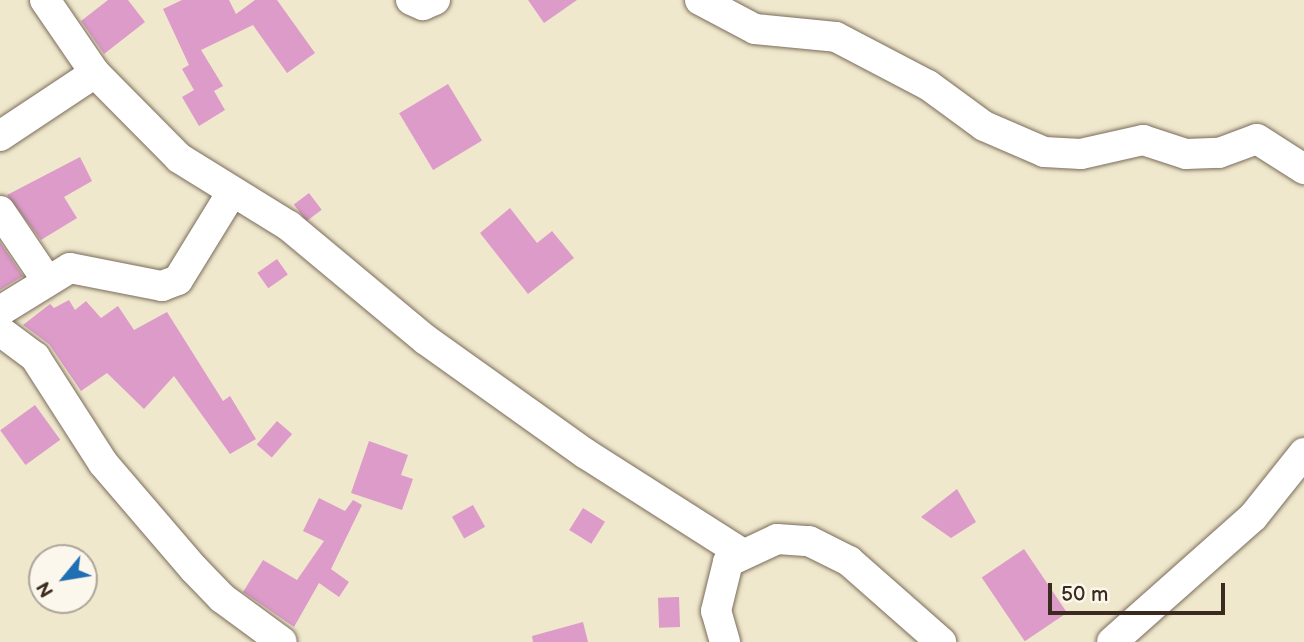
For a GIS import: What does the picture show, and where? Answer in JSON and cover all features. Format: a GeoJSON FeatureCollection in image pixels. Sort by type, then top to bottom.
{"type":"FeatureCollection","features":[{"type":"Feature","properties":{"kind":"street"},"geometry":{"type":"LineString","coordinates":[[45,0],[95,73],[158,139],[231,194],[344,265],[426,340],[586,454],[740,552]]}},
{"type":"Feature","properties":{"kind":"street"},"geometry":{"type":"LineString","coordinates":[[411,0],[423,5],[435,0]]}},
{"type":"Feature","properties":{"kind":"street"},"geometry":{"type":"LineString","coordinates":[[701,0],[755,29],[836,37],[928,85],[985,125],[1044,152],[1081,154],[1143,139],[1186,154],[1219,153],[1257,139],[1304,169]]}},
{"type":"Feature","properties":{"kind":"street"},"geometry":{"type":"LineString","coordinates":[[0,136],[95,73]]}},
{"type":"Feature","properties":{"kind":"street"},"geometry":{"type":"LineString","coordinates":[[0,311],[46,279],[70,268],[162,286],[178,280],[231,194]]}},
{"type":"Feature","properties":{"kind":"street"},"geometry":{"type":"LineString","coordinates":[[0,211],[46,279]]}},
{"type":"Feature","properties":{"kind":"street"},"geometry":{"type":"LineString","coordinates":[[0,331],[35,357],[103,463],[194,569],[222,598],[282,642]]}},
{"type":"Feature","properties":{"kind":"street"},"geometry":{"type":"LineString","coordinates":[[1112,642],[1253,517],[1304,453]]}},
{"type":"Feature","properties":{"kind":"street"},"geometry":{"type":"LineString","coordinates":[[725,642],[717,591],[728,562],[740,552],[777,539],[809,541],[849,561],[941,642]]}},
{"type":"Feature","properties":{"kind":"building"},"geometry":{"type":"Polygon","coordinates":[[[108,0],[128,0],[145,22],[104,54],[81,21],[108,0]]]}},
{"type":"Feature","properties":{"kind":"building"},"geometry":{"type":"Polygon","coordinates":[[[182,0],[229,0],[236,14],[255,0],[277,0],[315,53],[287,73],[253,25],[201,50],[223,86],[214,91],[225,110],[199,126],[182,97],[194,90],[182,69],[189,65],[163,9],[182,0]]]}},
{"type":"Feature","properties":{"kind":"building"},"geometry":{"type":"Polygon","coordinates":[[[528,0],[577,0],[544,23],[528,0]]]}},
{"type":"Feature","properties":{"kind":"building"},"geometry":{"type":"Polygon","coordinates":[[[448,84],[482,141],[433,170],[399,113],[448,84]]]}},
{"type":"Feature","properties":{"kind":"building"},"geometry":{"type":"Polygon","coordinates":[[[80,157],[92,181],[64,197],[77,218],[41,240],[7,195],[80,157]]]}},
{"type":"Feature","properties":{"kind":"building"},"geometry":{"type":"Polygon","coordinates":[[[309,193],[322,210],[306,221],[294,204],[309,193]]]}},
{"type":"Feature","properties":{"kind":"building"},"geometry":{"type":"Polygon","coordinates":[[[510,208],[537,243],[552,231],[574,258],[528,294],[480,233],[510,208]]]}},
{"type":"Feature","properties":{"kind":"building"},"geometry":{"type":"Polygon","coordinates":[[[0,242],[23,276],[0,290],[0,242]]]}},
{"type":"Feature","properties":{"kind":"building"},"geometry":{"type":"Polygon","coordinates":[[[277,259],[288,275],[268,288],[257,273],[277,259]]]}},
{"type":"Feature","properties":{"kind":"building"},"geometry":{"type":"Polygon","coordinates":[[[69,300],[75,310],[86,301],[101,318],[118,306],[134,330],[167,312],[223,401],[230,396],[256,439],[230,454],[174,376],[144,409],[107,373],[81,391],[49,344],[23,325],[50,304],[54,308],[69,300]]]}},
{"type":"Feature","properties":{"kind":"building"},"geometry":{"type":"Polygon","coordinates":[[[35,405],[60,440],[25,465],[0,430],[35,405]]]}},
{"type":"Feature","properties":{"kind":"building"},"geometry":{"type":"Polygon","coordinates":[[[277,421],[292,434],[272,458],[257,444],[277,421]]]}},
{"type":"Feature","properties":{"kind":"building"},"geometry":{"type":"Polygon","coordinates":[[[369,441],[408,455],[401,475],[413,479],[402,510],[351,493],[369,441]]]}},
{"type":"Feature","properties":{"kind":"building"},"geometry":{"type":"Polygon","coordinates":[[[957,489],[976,522],[951,538],[921,517],[957,489]]]}},
{"type":"Feature","properties":{"kind":"building"},"geometry":{"type":"Polygon","coordinates":[[[319,498],[345,511],[353,500],[362,505],[331,569],[349,582],[339,597],[319,583],[294,627],[243,592],[263,560],[297,580],[324,541],[303,531],[319,498]]]}},
{"type":"Feature","properties":{"kind":"building"},"geometry":{"type":"Polygon","coordinates":[[[473,505],[485,527],[464,539],[452,517],[473,505]]]}},
{"type":"Feature","properties":{"kind":"building"},"geometry":{"type":"Polygon","coordinates":[[[583,508],[605,522],[591,544],[569,530],[583,508]]]}},
{"type":"Feature","properties":{"kind":"building"},"geometry":{"type":"Polygon","coordinates":[[[1024,549],[1067,613],[1025,641],[982,578],[1024,549]]]}},
{"type":"Feature","properties":{"kind":"building"},"geometry":{"type":"Polygon","coordinates":[[[679,597],[680,627],[659,628],[658,598],[679,597]]]}},
{"type":"Feature","properties":{"kind":"building"},"geometry":{"type":"Polygon","coordinates":[[[583,622],[588,642],[533,642],[532,636],[583,622]]]}}]}
